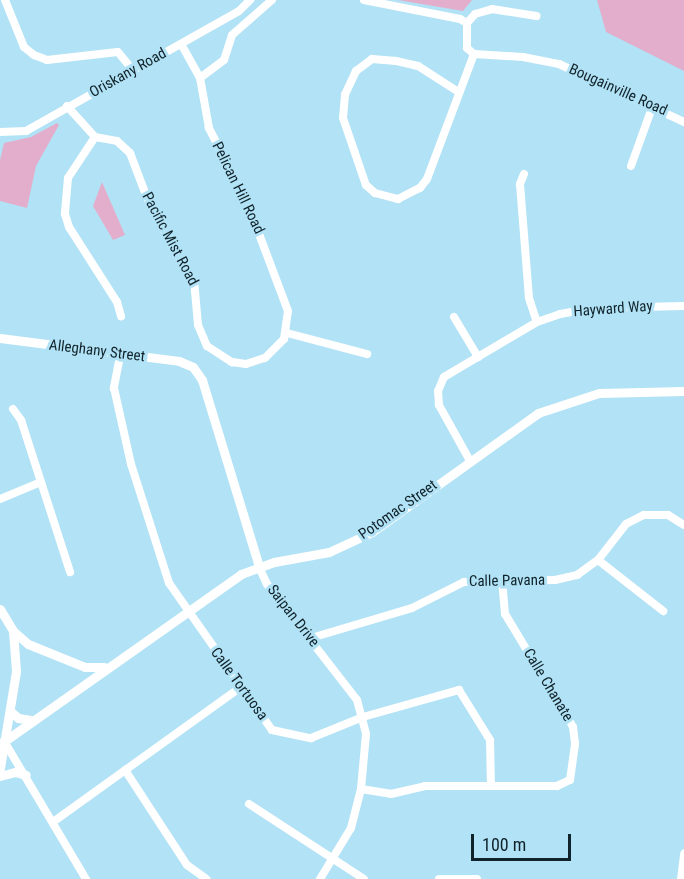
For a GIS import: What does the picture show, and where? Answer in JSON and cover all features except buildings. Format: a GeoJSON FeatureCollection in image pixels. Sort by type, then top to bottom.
{"type":"FeatureCollection","features":[{"type":"Feature","properties":{"kind":"street"},"geometry":{"type":"LineString","coordinates":[[5,0],[24,47],[33,55],[46,60],[118,52],[132,69]]}},
{"type":"Feature","properties":{"kind":"street","name":"Oriskany Road"},"geometry":{"type":"LineString","coordinates":[[0,132],[26,131],[132,69],[239,11],[250,0]]}},
{"type":"Feature","properties":{"kind":"street"},"geometry":{"type":"LineString","coordinates":[[200,78],[224,60],[232,35],[272,0]]}},
{"type":"Feature","properties":{"kind":"street"},"geometry":{"type":"LineString","coordinates":[[364,0],[460,19],[467,23]]}},
{"type":"Feature","properties":{"kind":"street"},"geometry":{"type":"LineString","coordinates":[[0,13],[9,9]]}},
{"type":"Feature","properties":{"kind":"street"},"geometry":{"type":"LineString","coordinates":[[457,91],[418,66],[379,58],[364,64],[351,78],[343,118],[366,185],[382,197],[407,196],[427,179],[457,91],[474,54],[468,48],[467,23],[475,14],[492,9],[536,16]]}},
{"type":"Feature","properties":{"kind":"street","name":"Pelican Hill Road"},"geometry":{"type":"LineString","coordinates":[[180,44],[200,78],[209,128],[272,260],[288,311],[287,333]]}},
{"type":"Feature","properties":{"kind":"street","name":"Bougainville Road"},"geometry":{"type":"LineString","coordinates":[[474,54],[524,57],[559,64],[653,105],[684,122]]}},
{"type":"Feature","properties":{"kind":"street"},"geometry":{"type":"LineString","coordinates":[[632,166],[653,105]]}},
{"type":"Feature","properties":{"kind":"street","name":"Pacific Mist Road"},"geometry":{"type":"LineString","coordinates":[[67,106],[95,137],[117,141],[134,159],[152,211],[194,280],[200,331],[211,350],[232,362],[252,363],[271,355],[287,333]]}},
{"type":"Feature","properties":{"kind":"street"},"geometry":{"type":"LineString","coordinates":[[95,137],[68,178],[65,214],[69,227],[117,302],[121,316]]}},
{"type":"Feature","properties":{"kind":"street"},"geometry":{"type":"LineString","coordinates":[[524,174],[520,184],[529,298],[537,322]]}},
{"type":"Feature","properties":{"kind":"street","name":"Hayward Way"},"geometry":{"type":"LineString","coordinates":[[469,459],[440,405],[439,386],[450,375],[537,322],[579,309],[684,306]]}},
{"type":"Feature","properties":{"kind":"street"},"geometry":{"type":"LineString","coordinates":[[454,317],[478,357]]}},
{"type":"Feature","properties":{"kind":"street"},"geometry":{"type":"LineString","coordinates":[[287,333],[320,345],[367,354]]}},
{"type":"Feature","properties":{"kind":"street","name":"Alleghany Street"},"geometry":{"type":"LineString","coordinates":[[0,338],[120,356],[179,361],[193,367]]}},
{"type":"Feature","properties":{"kind":"street","name":"Calle Tortuosa"},"geometry":{"type":"LineString","coordinates":[[120,356],[114,388],[131,464],[169,584],[272,730],[279,734],[311,738],[363,717],[459,690],[490,740],[491,786]]}},
{"type":"Feature","properties":{"kind":"street","name":"Saipan Drive"},"geometry":{"type":"LineString","coordinates":[[193,367],[202,380],[267,584],[357,700],[363,717],[367,746],[361,789],[351,828],[320,879]]}},
{"type":"Feature","properties":{"kind":"street","name":"Potomac Street"},"geometry":{"type":"LineString","coordinates":[[3,742],[104,667],[241,574],[260,567],[342,548],[372,532],[526,419],[564,402],[599,393],[684,391]]}},
{"type":"Feature","properties":{"kind":"street"},"geometry":{"type":"LineString","coordinates":[[14,409],[21,420],[70,572]]}},
{"type":"Feature","properties":{"kind":"street"},"geometry":{"type":"LineString","coordinates":[[0,499],[41,482]]}},
{"type":"Feature","properties":{"kind":"street","name":"Calle Pavana"},"geometry":{"type":"LineString","coordinates":[[311,638],[412,608],[451,585],[502,579],[570,578],[598,560],[621,529],[637,517],[662,514],[684,525]]}},
{"type":"Feature","properties":{"kind":"street"},"geometry":{"type":"LineString","coordinates":[[598,560],[663,611]]}},
{"type":"Feature","properties":{"kind":"street","name":"Calle Chanate"},"geometry":{"type":"LineString","coordinates":[[491,786],[557,786],[570,780],[573,727],[505,614],[502,579]]}},
{"type":"Feature","properties":{"kind":"street"},"geometry":{"type":"LineString","coordinates":[[0,609],[13,631],[48,654],[85,667],[104,667]]}},
{"type":"Feature","properties":{"kind":"street"},"geometry":{"type":"LineString","coordinates":[[0,768],[16,671],[13,631]]}},
{"type":"Feature","properties":{"kind":"street"},"geometry":{"type":"LineString","coordinates":[[53,822],[241,687]]}},
{"type":"Feature","properties":{"kind":"street"},"geometry":{"type":"LineString","coordinates":[[10,711],[18,718],[33,720]]}},
{"type":"Feature","properties":{"kind":"street"},"geometry":{"type":"LineString","coordinates":[[3,742],[26,775],[86,879]]}},
{"type":"Feature","properties":{"kind":"street"},"geometry":{"type":"LineString","coordinates":[[125,770],[187,865],[206,879]]}},
{"type":"Feature","properties":{"kind":"street"},"geometry":{"type":"LineString","coordinates":[[0,776],[15,772],[26,775]]}},
{"type":"Feature","properties":{"kind":"street"},"geometry":{"type":"LineString","coordinates":[[361,789],[391,794],[425,786],[491,786]]}},
{"type":"Feature","properties":{"kind":"street"},"geometry":{"type":"LineString","coordinates":[[249,804],[364,879]]}},
{"type":"Feature","properties":{"kind":"street"},"geometry":{"type":"LineString","coordinates":[[681,879],[684,853]]}},
{"type":"Feature","properties":{"kind":"street"},"geometry":{"type":"LineString","coordinates":[[439,879],[477,879]]}},
{"type":"Feature","properties":{"kind":"shaded area"},"geometry":{"type":"Polygon","coordinates":[[[398,0],[472,0],[463,11],[398,0]]]}},
{"type":"Feature","properties":{"kind":"shaded area"},"geometry":{"type":"Polygon","coordinates":[[[597,0],[684,0],[684,71],[606,32],[597,0]]]}},
{"type":"Feature","properties":{"kind":"shaded area"},"geometry":{"type":"Polygon","coordinates":[[[57,123],[59,125],[36,166],[27,208],[0,201],[0,160],[4,143],[31,137],[57,123]]]}},
{"type":"Feature","properties":{"kind":"shaded area"},"geometry":{"type":"Polygon","coordinates":[[[102,182],[125,235],[113,240],[93,206],[102,182]]]}}]}
